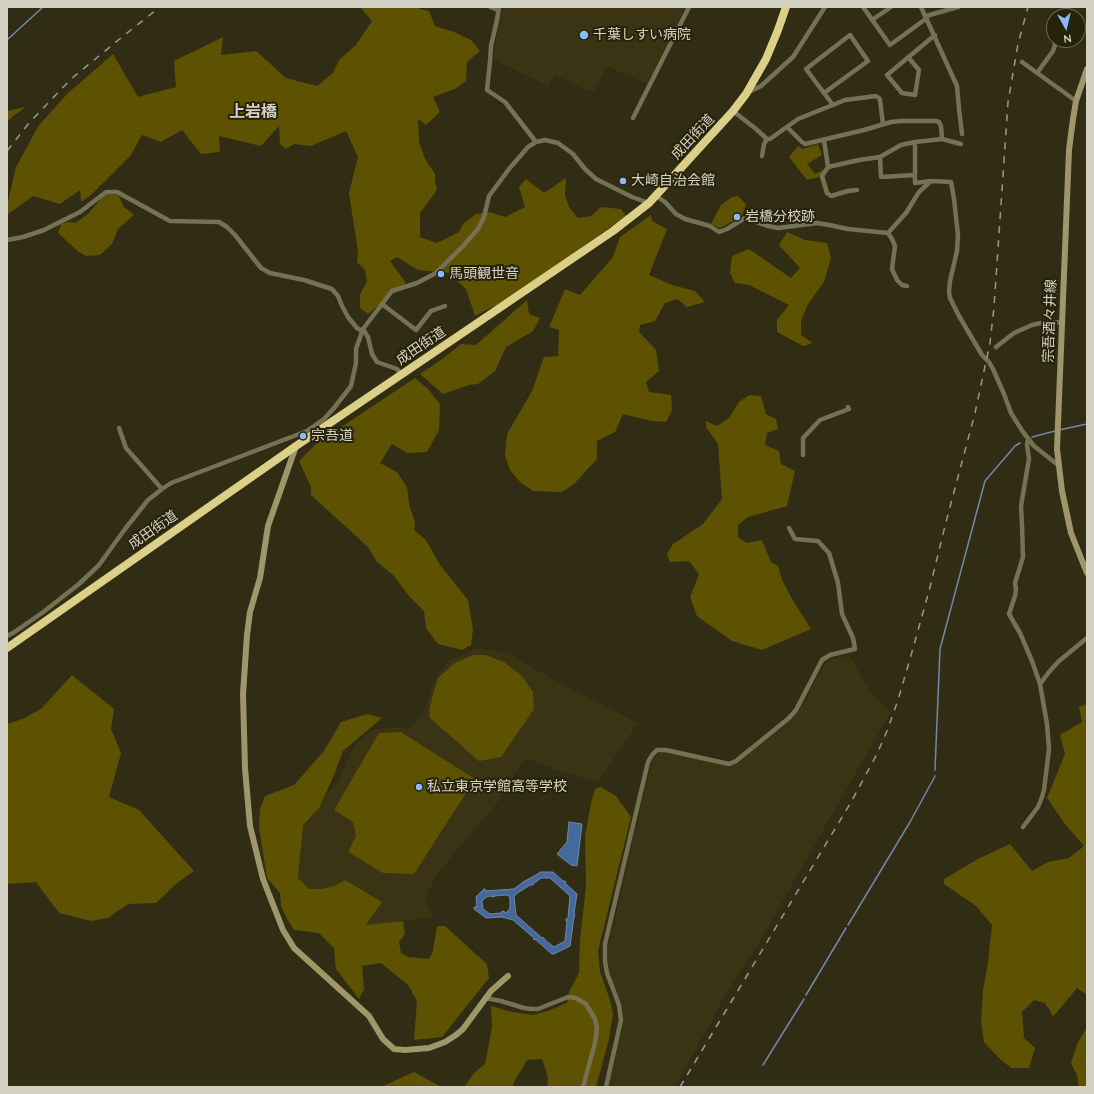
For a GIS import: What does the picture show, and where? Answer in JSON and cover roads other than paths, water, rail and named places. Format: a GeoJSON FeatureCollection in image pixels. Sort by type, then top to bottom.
{"type":"FeatureCollection","features":[{"type":"Feature","properties":{"kind":"highway","name":"成田街道"},"geometry":{"type":"LineString","coordinates":[[7,648],[296,446],[306,435],[402,375],[613,231],[649,203],[733,111],[746,94],[766,59],[786,7]]}},
{"type":"Feature","properties":{"kind":"street"},"geometry":{"type":"LineString","coordinates":[[490,7],[498,8],[491,46],[487,90],[504,102],[536,142]]}},
{"type":"Feature","properties":{"kind":"street"},"geometry":{"type":"LineString","coordinates":[[632,118],[689,7]]}},
{"type":"Feature","properties":{"kind":"street"},"geometry":{"type":"LineString","coordinates":[[746,94],[761,86],[793,57],[825,7]]}},
{"type":"Feature","properties":{"kind":"street"},"geometry":{"type":"LineString","coordinates":[[863,7],[890,45],[926,17],[958,7]]}},
{"type":"Feature","properties":{"kind":"street"},"geometry":{"type":"LineString","coordinates":[[872,20],[891,7]]}},
{"type":"Feature","properties":{"kind":"street"},"geometry":{"type":"LineString","coordinates":[[921,7],[957,86],[962,134]]}},
{"type":"Feature","properties":{"kind":"street"},"geometry":{"type":"LineString","coordinates":[[824,94],[868,61],[850,35],[806,69],[824,94],[833,105]]}},
{"type":"Feature","properties":{"kind":"street"},"geometry":{"type":"LineString","coordinates":[[908,57],[919,70],[915,95],[902,93],[887,75],[908,57],[935,35]]}},
{"type":"Feature","properties":{"kind":"street"},"geometry":{"type":"LineString","coordinates":[[1037,73],[1054,48]]}},
{"type":"Feature","properties":{"kind":"street"},"geometry":{"type":"LineString","coordinates":[[1022,62],[1076,101]]}},
{"type":"Feature","properties":{"kind":"street","name":"宗吾酒々井線"},"geometry":{"type":"LineString","coordinates":[[1087,69],[1076,101],[1069,150],[1057,432],[1058,465],[1062,492],[1071,533],[1087,573]]}},
{"type":"Feature","properties":{"kind":"street"},"geometry":{"type":"LineString","coordinates":[[762,156],[764,144],[767,140],[787,126],[798,119],[846,100],[876,96],[880,100],[883,124]]}},
{"type":"Feature","properties":{"kind":"street"},"geometry":{"type":"LineString","coordinates":[[733,111],[756,129],[767,140]]}},
{"type":"Feature","properties":{"kind":"street"},"geometry":{"type":"LineString","coordinates":[[787,126],[805,144],[883,124],[901,121],[936,121],[939,122],[942,139]]}},
{"type":"Feature","properties":{"kind":"street"},"geometry":{"type":"LineString","coordinates":[[828,167],[880,156],[902,145],[915,142],[942,139],[961,144]]}},
{"type":"Feature","properties":{"kind":"street"},"geometry":{"type":"LineString","coordinates":[[7,636],[42,613],[79,584],[99,565],[148,500],[162,489],[171,483],[306,435],[324,419],[351,386],[356,363],[356,349],[362,330],[392,291],[417,283],[436,273],[463,246],[478,229],[484,217],[489,196],[528,147],[536,142],[545,140],[558,143],[573,154],[584,169],[596,179],[632,197],[649,203]]}},
{"type":"Feature","properties":{"kind":"street"},"geometry":{"type":"LineString","coordinates":[[824,140],[828,167],[822,176],[827,193],[831,196],[857,190]]}},
{"type":"Feature","properties":{"kind":"street"},"geometry":{"type":"LineString","coordinates":[[915,142],[915,183],[931,181],[951,182],[958,235],[957,251],[950,281],[950,298],[982,354],[994,369],[1011,413],[1034,446],[1058,465]]}},
{"type":"Feature","properties":{"kind":"street"},"geometry":{"type":"LineString","coordinates":[[880,156],[881,178],[914,175]]}},
{"type":"Feature","properties":{"kind":"street"},"geometry":{"type":"LineString","coordinates":[[888,233],[906,213],[919,192],[931,181]]}},
{"type":"Feature","properties":{"kind":"street"},"geometry":{"type":"LineString","coordinates":[[7,240],[23,237],[44,230],[80,212],[106,192],[117,192],[170,221],[219,222],[234,235],[261,268],[270,273],[304,280],[332,289],[338,296],[348,317],[357,328],[362,330],[368,337],[372,354],[377,362],[397,369],[402,375]]}},
{"type":"Feature","properties":{"kind":"street"},"geometry":{"type":"LineString","coordinates":[[656,196],[665,202],[676,214],[685,219],[710,226],[719,232],[745,218],[778,228],[817,224],[888,233]]}},
{"type":"Feature","properties":{"kind":"street"},"geometry":{"type":"LineString","coordinates":[[888,233],[895,246],[892,269],[897,280],[902,285],[907,286]]}},
{"type":"Feature","properties":{"kind":"street"},"geometry":{"type":"LineString","coordinates":[[382,304],[416,330],[431,311],[445,306]]}},
{"type":"Feature","properties":{"kind":"street"},"geometry":{"type":"LineString","coordinates":[[996,347],[1014,333],[1032,325],[1062,322]]}},
{"type":"Feature","properties":{"kind":"street"},"geometry":{"type":"LineString","coordinates":[[803,455],[803,438],[820,420],[849,409],[848,407]]}},
{"type":"Feature","properties":{"kind":"street"},"geometry":{"type":"LineString","coordinates":[[118,428],[126,448],[162,489]]}},
{"type":"Feature","properties":{"kind":"street"},"geometry":{"type":"LineString","coordinates":[[1024,827],[1038,807],[1042,797],[1049,750],[1040,684],[1020,633],[1009,614],[1015,596],[1016,583],[1023,556],[1021,506],[1029,459],[1027,445],[1028,439]]}},
{"type":"Feature","properties":{"kind":"street"},"geometry":{"type":"LineString","coordinates":[[296,446],[268,526],[260,578],[250,612],[243,694],[245,768],[250,826],[263,879],[283,930],[294,948],[368,1016],[384,1039],[394,1049],[405,1050],[429,1048],[445,1042],[456,1035],[463,1029],[491,991],[508,976]]}},
{"type":"Feature","properties":{"kind":"street"},"geometry":{"type":"LineString","coordinates":[[606,1087],[621,1020],[619,1005],[607,973],[605,944],[648,762],[652,755],[658,750],[666,750],[729,764],[736,761],[789,718],[796,710],[822,660],[830,655],[855,649],[853,638],[842,614],[838,583],[829,553],[818,541],[794,539],[789,528]]}},
{"type":"Feature","properties":{"kind":"street"},"geometry":{"type":"LineString","coordinates":[[1040,684],[1059,661],[1087,638]]}},
{"type":"Feature","properties":{"kind":"street"},"geometry":{"type":"LineString","coordinates":[[485,998],[531,1009],[538,1009],[568,998],[576,998],[586,1004],[596,1019],[597,1028],[595,1043],[583,1087]]}},
{"type":"Feature","properties":{"kind":"water"},"geometry":{"type":"Polygon","coordinates":[[[569,822],[582,824],[577,866],[571,865],[557,854],[567,842],[569,822]]]}},
{"type":"Feature","properties":{"kind":"water"},"geometry":{"type":"Polygon","coordinates":[[[541,872],[553,872],[565,881],[565,883],[577,894],[570,946],[552,954],[513,920],[502,917],[486,918],[474,909],[474,907],[477,907],[476,897],[484,889],[485,891],[514,889],[541,872]],[[541,878],[533,885],[530,885],[516,894],[514,897],[516,915],[554,947],[565,941],[566,919],[568,918],[570,896],[550,878],[541,878]],[[509,896],[486,897],[482,901],[483,909],[490,914],[501,913],[504,911],[505,913],[507,912],[510,908],[510,899],[509,896]]]}},
{"type":"Feature","properties":{"kind":"waterway"},"geometry":{"type":"LineString","coordinates":[[7,40],[43,7]]}},
{"type":"Feature","properties":{"kind":"waterway"},"geometry":{"type":"LineString","coordinates":[[1059,430],[1087,424]]}},
{"type":"Feature","properties":{"kind":"waterway"},"geometry":{"type":"LineString","coordinates":[[1032,437],[1055,431]]}},
{"type":"Feature","properties":{"kind":"waterway"},"geometry":{"type":"LineString","coordinates":[[935,770],[940,649],[985,481],[1015,446],[1020,443]]}},
{"type":"Feature","properties":{"kind":"waterway"},"geometry":{"type":"LineString","coordinates":[[848,925],[910,822],[935,776]]}},
{"type":"Feature","properties":{"kind":"waterway"},"geometry":{"type":"LineString","coordinates":[[806,995],[846,928]]}},
{"type":"Feature","properties":{"kind":"waterway"},"geometry":{"type":"LineString","coordinates":[[763,1065],[804,999]]}},
{"type":"Feature","properties":{"kind":"railway"},"geometry":{"type":"LineString","coordinates":[[7,151],[29,123],[71,79],[160,7]]}},
{"type":"Feature","properties":{"kind":"railway"},"geometry":{"type":"LineString","coordinates":[[680,1087],[850,804],[877,754],[898,700],[929,591],[975,413],[990,343],[994,307],[1008,102],[1018,44],[1028,7]]}},
{"type":"Feature","properties":{"kind":"place","name":"千葉しすい病院"},"geometry":{"type":"Point","coordinates":[584,35]}},
{"type":"Feature","properties":{"kind":"place","name":"大崎自治会館"},"geometry":{"type":"Point","coordinates":[623,181]}},
{"type":"Feature","properties":{"kind":"place","name":"岩橋分校跡"},"geometry":{"type":"Point","coordinates":[737,217]}},
{"type":"Feature","properties":{"kind":"place","name":"馬頭観世音"},"geometry":{"type":"Point","coordinates":[441,274]}},
{"type":"Feature","properties":{"kind":"place","name":"宗吾道"},"geometry":{"type":"Point","coordinates":[303,436]}},
{"type":"Feature","properties":{"kind":"place","name":"私立東京学館高等学校"},"geometry":{"type":"Point","coordinates":[419,787]}},
{"type":"Feature","properties":{"kind":"district","name":"上岩橋"},"geometry":{"type":"Point","coordinates":[253,112]}}]}
